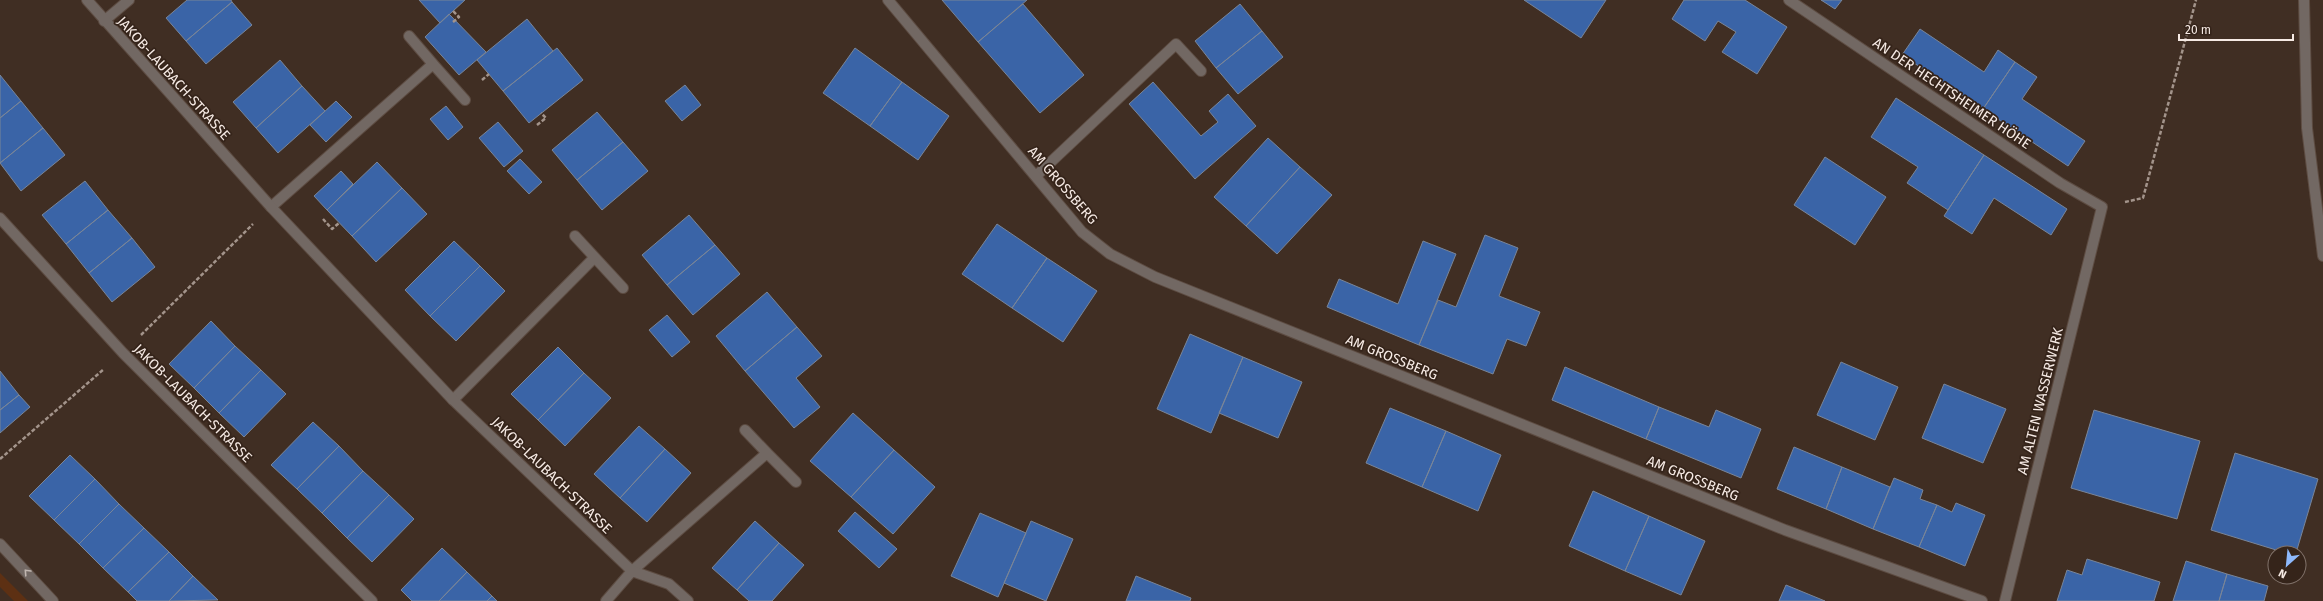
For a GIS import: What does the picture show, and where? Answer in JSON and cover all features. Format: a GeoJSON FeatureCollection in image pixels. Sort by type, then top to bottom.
{"type":"FeatureCollection","features":[{"type":"Feature","properties":{"kind":"street","name":"JAKOB-LAUBACH-STRASSE"},"geometry":{"type":"LineString","coordinates":[[87,0],[104,21],[271,207],[453,400],[632,570],[669,584],[688,601]]}},
{"type":"Feature","properties":{"kind":"street","name":"JAKOB-LAUBACH-STRASSE"},"geometry":{"type":"LineString","coordinates":[[104,21],[129,0]]}},
{"type":"Feature","properties":{"kind":"street","name":"AM GROSSBERG"},"geometry":{"type":"LineString","coordinates":[[888,0],[1082,232],[1110,254],[1155,277],[1785,530],[1982,601]]}},
{"type":"Feature","properties":{"kind":"street","name":"AN DER HECHTSHEIMER HÖHE"},"geometry":{"type":"LineString","coordinates":[[1789,0],[2060,183],[2102,207]]}},
{"type":"Feature","properties":{"kind":"street"},"geometry":{"type":"LineString","coordinates":[[2304,0],[2307,128],[2323,256]]}},
{"type":"Feature","properties":{"kind":"street"},"geometry":{"type":"LineString","coordinates":[[409,36],[465,100]]}},
{"type":"Feature","properties":{"kind":"street"},"geometry":{"type":"LineString","coordinates":[[1036,176],[1176,44],[1201,71]]}},
{"type":"Feature","properties":{"kind":"street"},"geometry":{"type":"LineString","coordinates":[[271,207],[433,64]]}},
{"type":"Feature","properties":{"kind":"street","name":"AM ALTEN WASSERWERK"},"geometry":{"type":"LineString","coordinates":[[2005,601],[2102,207]]}},
{"type":"Feature","properties":{"kind":"street","name":"JAKOB-LAUBACH-STRASSE"},"geometry":{"type":"LineString","coordinates":[[0,218],[123,353],[372,601]]}},
{"type":"Feature","properties":{"kind":"street"},"geometry":{"type":"LineString","coordinates":[[575,236],[623,288]]}},
{"type":"Feature","properties":{"kind":"street"},"geometry":{"type":"LineString","coordinates":[[453,400],[594,258]]}},
{"type":"Feature","properties":{"kind":"street"},"geometry":{"type":"LineString","coordinates":[[745,430],[796,482]]}},
{"type":"Feature","properties":{"kind":"street"},"geometry":{"type":"LineString","coordinates":[[606,601],[632,570],[767,453]]}},
{"type":"Feature","properties":{"kind":"street"},"geometry":{"type":"LineString","coordinates":[[0,544],[53,601]]}},
{"type":"Feature","properties":{"kind":"path"},"geometry":{"type":"LineString","coordinates":[[2102,207],[2143,198],[2196,0]]}},
{"type":"Feature","properties":{"kind":"path"},"geometry":{"type":"LineString","coordinates":[[453,11],[460,17],[453,22]]}},
{"type":"Feature","properties":{"kind":"path"},"geometry":{"type":"LineString","coordinates":[[537,125],[546,118],[541,113]]}},
{"type":"Feature","properties":{"kind":"path"},"geometry":{"type":"LineString","coordinates":[[0,459],[123,353],[271,207]]}},
{"type":"Feature","properties":{"kind":"path"},"geometry":{"type":"LineString","coordinates":[[323,219],[332,229],[339,223]]}},
{"type":"Feature","properties":{"kind":"shaded area"},"geometry":{"type":"Polygon","coordinates":[[[0,573],[28,601],[14,601],[0,587],[0,573]]]}},
{"type":"Feature","properties":{"kind":"building"},"geometry":{"type":"Polygon","coordinates":[[[187,0],[231,0],[232,2],[186,41],[166,18],[187,0]]]}},
{"type":"Feature","properties":{"kind":"building"},"geometry":{"type":"Polygon","coordinates":[[[419,0],[465,0],[440,23],[419,0]]]}},
{"type":"Feature","properties":{"kind":"building"},"geometry":{"type":"Polygon","coordinates":[[[942,0],[1027,0],[978,42],[942,0]]]}},
{"type":"Feature","properties":{"kind":"building"},"geometry":{"type":"Polygon","coordinates":[[[1524,0],[1606,0],[1581,38],[1524,0]]]}},
{"type":"Feature","properties":{"kind":"building"},"geometry":{"type":"Polygon","coordinates":[[[1684,0],[1745,0],[1787,27],[1757,74],[1722,52],[1736,32],[1718,21],[1705,41],[1672,19],[1684,0]]]}},
{"type":"Feature","properties":{"kind":"building"},"geometry":{"type":"Polygon","coordinates":[[[1821,0],[1842,0],[1835,9],[1821,0]]]}},
{"type":"Feature","properties":{"kind":"building"},"geometry":{"type":"Polygon","coordinates":[[[232,2],[252,25],[206,64],[186,41],[232,2]]]}},
{"type":"Feature","properties":{"kind":"building"},"geometry":{"type":"Polygon","coordinates":[[[1023,4],[1084,75],[1040,113],[978,42],[1023,4]]]}},
{"type":"Feature","properties":{"kind":"building"},"geometry":{"type":"Polygon","coordinates":[[[1240,4],[1262,31],[1216,68],[1195,41],[1240,4]]]}},
{"type":"Feature","properties":{"kind":"building"},"geometry":{"type":"Polygon","coordinates":[[[449,14],[486,52],[459,75],[425,37],[449,14]]]}},
{"type":"Feature","properties":{"kind":"building"},"geometry":{"type":"Polygon","coordinates":[[[527,19],[553,51],[503,91],[477,60],[527,19]]]}},
{"type":"Feature","properties":{"kind":"building"},"geometry":{"type":"Polygon","coordinates":[[[1920,29],[1984,72],[1998,50],[2015,62],[1983,109],[1902,55],[1920,29]]]}},
{"type":"Feature","properties":{"kind":"building"},"geometry":{"type":"Polygon","coordinates":[[[1262,31],[1283,57],[1238,94],[1216,68],[1262,31]]]}},
{"type":"Feature","properties":{"kind":"building"},"geometry":{"type":"Polygon","coordinates":[[[557,48],[583,80],[529,123],[503,91],[557,48]]]}},
{"type":"Feature","properties":{"kind":"building"},"geometry":{"type":"Polygon","coordinates":[[[855,48],[902,82],[870,126],[823,93],[855,48]]]}},
{"type":"Feature","properties":{"kind":"building"},"geometry":{"type":"Polygon","coordinates":[[[280,60],[302,86],[256,128],[233,102],[280,60]]]}},
{"type":"Feature","properties":{"kind":"building"},"geometry":{"type":"Polygon","coordinates":[[[2015,62],[2037,77],[2022,99],[2085,141],[2068,166],[1983,109],[2015,62]]]}},
{"type":"Feature","properties":{"kind":"building"},"geometry":{"type":"Polygon","coordinates":[[[0,75],[21,101],[0,118],[0,75]]]}},
{"type":"Feature","properties":{"kind":"building"},"geometry":{"type":"Polygon","coordinates":[[[902,82],[949,116],[918,160],[870,126],[902,82]]]}},
{"type":"Feature","properties":{"kind":"building"},"geometry":{"type":"Polygon","coordinates":[[[1153,82],[1201,136],[1218,122],[1209,111],[1228,94],[1256,126],[1195,179],[1129,104],[1153,82]]]}},
{"type":"Feature","properties":{"kind":"building"},"geometry":{"type":"Polygon","coordinates":[[[685,85],[701,105],[682,121],[665,101],[685,85]]]}},
{"type":"Feature","properties":{"kind":"building"},"geometry":{"type":"Polygon","coordinates":[[[302,86],[325,111],[278,153],[256,128],[302,86]]]}},
{"type":"Feature","properties":{"kind":"building"},"geometry":{"type":"Polygon","coordinates":[[[1896,98],[1984,155],[1948,210],[1907,183],[1918,167],[1871,137],[1896,98]]]}},
{"type":"Feature","properties":{"kind":"building"},"geometry":{"type":"Polygon","coordinates":[[[21,101],[43,128],[0,163],[0,118],[21,101]]]}},
{"type":"Feature","properties":{"kind":"building"},"geometry":{"type":"Polygon","coordinates":[[[336,101],[352,117],[326,142],[310,125],[336,101]]]}},
{"type":"Feature","properties":{"kind":"building"},"geometry":{"type":"Polygon","coordinates":[[[446,106],[463,127],[448,140],[430,119],[446,106]]]}},
{"type":"Feature","properties":{"kind":"building"},"geometry":{"type":"Polygon","coordinates":[[[597,112],[623,142],[577,180],[552,150],[597,112]]]}},
{"type":"Feature","properties":{"kind":"building"},"geometry":{"type":"Polygon","coordinates":[[[498,122],[523,151],[504,167],[479,138],[498,122]]]}},
{"type":"Feature","properties":{"kind":"building"},"geometry":{"type":"Polygon","coordinates":[[[43,128],[65,155],[21,191],[0,163],[43,128]]]}},
{"type":"Feature","properties":{"kind":"building"},"geometry":{"type":"Polygon","coordinates":[[[1268,138],[1300,167],[1246,226],[1214,197],[1268,138]]]}},
{"type":"Feature","properties":{"kind":"building"},"geometry":{"type":"Polygon","coordinates":[[[623,142],[648,171],[602,210],[577,180],[623,142]]]}},
{"type":"Feature","properties":{"kind":"building"},"geometry":{"type":"Polygon","coordinates":[[[1984,155],[2067,209],[2051,235],[1994,198],[1972,234],[1944,216],[1984,155]]]}},
{"type":"Feature","properties":{"kind":"building"},"geometry":{"type":"Polygon","coordinates":[[[1825,157],[1886,197],[1855,245],[1794,205],[1825,157]]]}},
{"type":"Feature","properties":{"kind":"building"},"geometry":{"type":"Polygon","coordinates":[[[520,159],[542,182],[529,194],[507,171],[520,159]]]}},
{"type":"Feature","properties":{"kind":"building"},"geometry":{"type":"Polygon","coordinates":[[[377,162],[402,188],[352,236],[327,210],[377,162]]]}},
{"type":"Feature","properties":{"kind":"building"},"geometry":{"type":"Polygon","coordinates":[[[1300,167],[1332,195],[1277,254],[1246,226],[1300,167]]]}},
{"type":"Feature","properties":{"kind":"building"},"geometry":{"type":"Polygon","coordinates":[[[341,171],[353,184],[327,210],[314,196],[341,171]]]}},
{"type":"Feature","properties":{"kind":"building"},"geometry":{"type":"Polygon","coordinates":[[[85,181],[108,210],[66,244],[42,215],[85,181]]]}},
{"type":"Feature","properties":{"kind":"building"},"geometry":{"type":"Polygon","coordinates":[[[402,188],[427,214],[376,262],[352,236],[402,188]]]}},
{"type":"Feature","properties":{"kind":"building"},"geometry":{"type":"Polygon","coordinates":[[[108,210],[132,238],[89,273],[66,244],[108,210]]]}},
{"type":"Feature","properties":{"kind":"building"},"geometry":{"type":"Polygon","coordinates":[[[689,215],[715,245],[667,285],[642,255],[689,215]]]}},
{"type":"Feature","properties":{"kind":"building"},"geometry":{"type":"Polygon","coordinates":[[[997,224],[1047,258],[1012,308],[962,274],[997,224]]]}},
{"type":"Feature","properties":{"kind":"building"},"geometry":{"type":"Polygon","coordinates":[[[1485,235],[1518,248],[1499,296],[1540,312],[1526,346],[1507,339],[1493,374],[1419,345],[1438,300],[1456,307],[1485,235]]]}},
{"type":"Feature","properties":{"kind":"building"},"geometry":{"type":"Polygon","coordinates":[[[132,238],[155,267],[112,302],[89,273],[132,238]]]}},
{"type":"Feature","properties":{"kind":"building"},"geometry":{"type":"Polygon","coordinates":[[[454,241],[480,266],[430,316],[405,290],[454,241]]]}},
{"type":"Feature","properties":{"kind":"building"},"geometry":{"type":"Polygon","coordinates":[[[1423,241],[1456,254],[1419,345],[1327,307],[1339,279],[1398,304],[1423,241]]]}},
{"type":"Feature","properties":{"kind":"building"},"geometry":{"type":"Polygon","coordinates":[[[715,245],[740,274],[693,315],[667,285],[715,245]]]}},
{"type":"Feature","properties":{"kind":"building"},"geometry":{"type":"Polygon","coordinates":[[[1047,258],[1097,291],[1063,342],[1012,308],[1047,258]]]}},
{"type":"Feature","properties":{"kind":"building"},"geometry":{"type":"Polygon","coordinates":[[[480,266],[505,291],[456,341],[430,316],[480,266]]]}},
{"type":"Feature","properties":{"kind":"building"},"geometry":{"type":"Polygon","coordinates":[[[767,292],[797,327],[745,371],[716,336],[767,292]]]}},
{"type":"Feature","properties":{"kind":"building"},"geometry":{"type":"Polygon","coordinates":[[[667,315],[690,342],[672,357],[649,330],[667,315]]]}},
{"type":"Feature","properties":{"kind":"building"},"geometry":{"type":"Polygon","coordinates":[[[211,321],[235,346],[194,388],[169,364],[211,321]]]}},
{"type":"Feature","properties":{"kind":"building"},"geometry":{"type":"Polygon","coordinates":[[[797,327],[822,356],[796,378],[820,407],[794,428],[745,371],[797,327]]]}},
{"type":"Feature","properties":{"kind":"building"},"geometry":{"type":"Polygon","coordinates":[[[1190,334],[1243,357],[1211,433],[1157,409],[1190,334]]]}},
{"type":"Feature","properties":{"kind":"building"},"geometry":{"type":"Polygon","coordinates":[[[235,346],[261,370],[219,413],[194,388],[235,346]]]}},
{"type":"Feature","properties":{"kind":"building"},"geometry":{"type":"Polygon","coordinates":[[[558,347],[584,373],[538,420],[511,394],[558,347]]]}},
{"type":"Feature","properties":{"kind":"building"},"geometry":{"type":"Polygon","coordinates":[[[1243,357],[1302,382],[1278,438],[1219,413],[1243,357]]]}},
{"type":"Feature","properties":{"kind":"building"},"geometry":{"type":"Polygon","coordinates":[[[1841,362],[1898,387],[1875,440],[1817,415],[1841,362]]]}},
{"type":"Feature","properties":{"kind":"building"},"geometry":{"type":"Polygon","coordinates":[[[1565,367],[1659,407],[1646,439],[1552,400],[1565,367]]]}},
{"type":"Feature","properties":{"kind":"building"},"geometry":{"type":"Polygon","coordinates":[[[261,370],[286,394],[244,437],[219,413],[261,370]]]}},
{"type":"Feature","properties":{"kind":"building"},"geometry":{"type":"Polygon","coordinates":[[[0,371],[19,395],[0,410],[0,371]]]}},
{"type":"Feature","properties":{"kind":"building"},"geometry":{"type":"Polygon","coordinates":[[[584,373],[611,398],[565,446],[538,420],[584,373]]]}},
{"type":"Feature","properties":{"kind":"building"},"geometry":{"type":"Polygon","coordinates":[[[1944,384],[2006,409],[1983,463],[1922,438],[1944,384]]]}},
{"type":"Feature","properties":{"kind":"building"},"geometry":{"type":"Polygon","coordinates":[[[19,395],[30,407],[0,433],[0,410],[19,395]]]}},
{"type":"Feature","properties":{"kind":"building"},"geometry":{"type":"Polygon","coordinates":[[[1659,407],[1709,427],[1716,410],[1761,429],[1741,478],[1646,439],[1659,407]]]}},
{"type":"Feature","properties":{"kind":"building"},"geometry":{"type":"Polygon","coordinates":[[[1390,408],[1446,431],[1422,487],[1366,463],[1390,408]]]}},
{"type":"Feature","properties":{"kind":"building"},"geometry":{"type":"Polygon","coordinates":[[[2094,410],[2200,441],[2177,519],[2071,488],[2094,410]]]}},
{"type":"Feature","properties":{"kind":"building"},"geometry":{"type":"Polygon","coordinates":[[[853,413],[894,450],[851,497],[810,461],[853,413]]]}},
{"type":"Feature","properties":{"kind":"building"},"geometry":{"type":"Polygon","coordinates":[[[313,422],[339,446],[297,489],[271,465],[313,422]]]}},
{"type":"Feature","properties":{"kind":"building"},"geometry":{"type":"Polygon","coordinates":[[[639,426],[665,449],[620,498],[594,474],[639,426]]]}},
{"type":"Feature","properties":{"kind":"building"},"geometry":{"type":"Polygon","coordinates":[[[1446,431],[1501,455],[1478,511],[1422,487],[1446,431]]]}},
{"type":"Feature","properties":{"kind":"building"},"geometry":{"type":"Polygon","coordinates":[[[339,446],[363,471],[322,513],[297,489],[339,446]]]}},
{"type":"Feature","properties":{"kind":"building"},"geometry":{"type":"Polygon","coordinates":[[[1794,447],[1842,467],[1826,509],[1777,489],[1794,447]]]}},
{"type":"Feature","properties":{"kind":"building"},"geometry":{"type":"Polygon","coordinates":[[[665,449],[691,473],[647,522],[620,498],[665,449]]]}},
{"type":"Feature","properties":{"kind":"building"},"geometry":{"type":"Polygon","coordinates":[[[894,450],[935,487],[893,534],[851,497],[894,450]]]}},
{"type":"Feature","properties":{"kind":"building"},"geometry":{"type":"Polygon","coordinates":[[[2235,453],[2318,479],[2298,545],[2267,545],[2267,547],[2211,530],[2235,453]]]}},
{"type":"Feature","properties":{"kind":"building"},"geometry":{"type":"Polygon","coordinates":[[[70,455],[95,479],[54,520],[29,496],[70,455]]]}},
{"type":"Feature","properties":{"kind":"building"},"geometry":{"type":"Polygon","coordinates":[[[1842,467],[1890,487],[1873,529],[1826,509],[1842,467]]]}},
{"type":"Feature","properties":{"kind":"building"},"geometry":{"type":"Polygon","coordinates":[[[363,471],[389,495],[347,538],[322,513],[363,471]]]}},
{"type":"Feature","properties":{"kind":"building"},"geometry":{"type":"Polygon","coordinates":[[[1894,478],[1923,490],[1920,499],[1937,505],[1919,547],[1873,529],[1894,478]]]}},
{"type":"Feature","properties":{"kind":"building"},"geometry":{"type":"Polygon","coordinates":[[[95,479],[119,504],[79,544],[54,520],[95,479]]]}},
{"type":"Feature","properties":{"kind":"building"},"geometry":{"type":"Polygon","coordinates":[[[1593,491],[1649,516],[1625,571],[1569,546],[1593,491]]]}},
{"type":"Feature","properties":{"kind":"building"},"geometry":{"type":"Polygon","coordinates":[[[389,495],[414,519],[372,562],[347,538],[389,495]]]}},
{"type":"Feature","properties":{"kind":"building"},"geometry":{"type":"Polygon","coordinates":[[[1956,503],[1985,515],[1965,566],[1919,547],[1937,505],[1952,512],[1956,503]]]}},
{"type":"Feature","properties":{"kind":"building"},"geometry":{"type":"Polygon","coordinates":[[[119,504],[144,528],[103,568],[79,544],[119,504]]]}},
{"type":"Feature","properties":{"kind":"building"},"geometry":{"type":"Polygon","coordinates":[[[855,512],[897,549],[879,568],[838,531],[855,512]]]}},
{"type":"Feature","properties":{"kind":"building"},"geometry":{"type":"Polygon","coordinates":[[[980,513],[1026,533],[998,597],[951,576],[980,513]]]}},
{"type":"Feature","properties":{"kind":"building"},"geometry":{"type":"Polygon","coordinates":[[[1649,516],[1705,541],[1681,595],[1625,571],[1649,516]]]}},
{"type":"Feature","properties":{"kind":"building"},"geometry":{"type":"Polygon","coordinates":[[[755,521],[779,543],[737,590],[712,568],[755,521]]]}},
{"type":"Feature","properties":{"kind":"building"},"geometry":{"type":"Polygon","coordinates":[[[1031,521],[1073,539],[1046,601],[1004,583],[1031,521]]]}},
{"type":"Feature","properties":{"kind":"building"},"geometry":{"type":"Polygon","coordinates":[[[144,528],[169,552],[128,592],[103,568],[144,528]]]}},
{"type":"Feature","properties":{"kind":"building"},"geometry":{"type":"Polygon","coordinates":[[[779,543],[804,565],[772,601],[749,601],[737,590],[779,543]]]}},
{"type":"Feature","properties":{"kind":"building"},"geometry":{"type":"Polygon","coordinates":[[[442,548],[467,572],[439,601],[412,601],[401,590],[442,548]]]}},
{"type":"Feature","properties":{"kind":"building"},"geometry":{"type":"Polygon","coordinates":[[[169,552],[193,576],[169,601],[137,601],[128,592],[169,552]]]}},
{"type":"Feature","properties":{"kind":"building"},"geometry":{"type":"Polygon","coordinates":[[[2087,559],[2160,582],[2154,601],[2057,601],[2067,570],[2082,575],[2087,559]]]}},
{"type":"Feature","properties":{"kind":"building"},"geometry":{"type":"Polygon","coordinates":[[[2186,561],[2227,574],[2219,601],[2173,601],[2186,561]]]}},
{"type":"Feature","properties":{"kind":"building"},"geometry":{"type":"Polygon","coordinates":[[[467,572],[492,596],[487,601],[439,601],[467,572]]]}},
{"type":"Feature","properties":{"kind":"building"},"geometry":{"type":"Polygon","coordinates":[[[2227,574],[2268,586],[2264,601],[2219,601],[2227,574]]]}},
{"type":"Feature","properties":{"kind":"building"},"geometry":{"type":"Polygon","coordinates":[[[193,576],[218,600],[169,601],[193,576]]]}},
{"type":"Feature","properties":{"kind":"building"},"geometry":{"type":"Polygon","coordinates":[[[1136,576],[1191,598],[1190,601],[1126,601],[1136,576]]]}},
{"type":"Feature","properties":{"kind":"building"},"geometry":{"type":"Polygon","coordinates":[[[1786,585],[1825,601],[1779,601],[1786,585]]]}},
{"type":"Feature","properties":{"kind":"building"},"geometry":{"type":"Polygon","coordinates":[[[492,596],[497,601],[487,601],[492,596]]]}}]}
